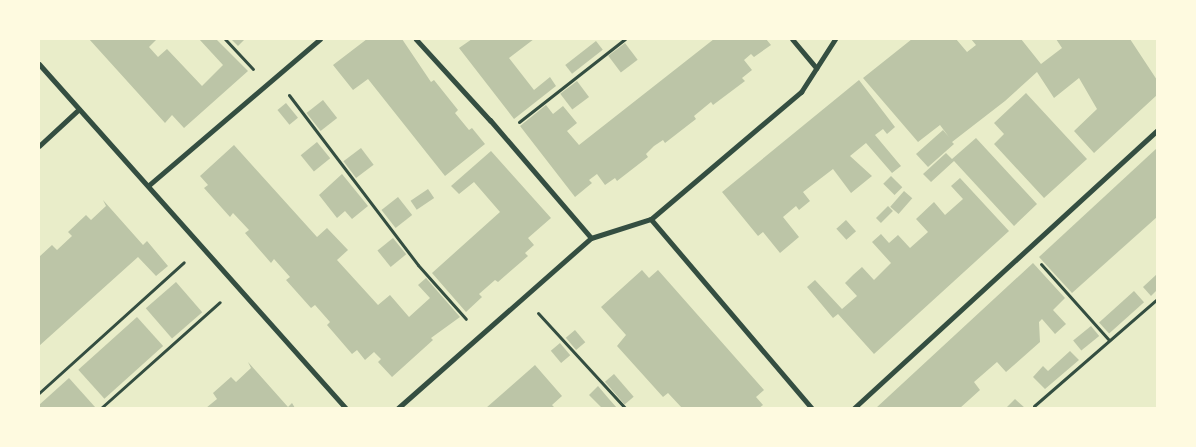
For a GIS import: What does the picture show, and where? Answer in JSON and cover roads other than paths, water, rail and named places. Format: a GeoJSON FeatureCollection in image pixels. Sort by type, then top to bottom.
{"type":"FeatureCollection","features":[{"type":"Feature","properties":{"kind":"street"},"geometry":{"type":"LineString","coordinates":[[148,186],[320,39]]}},
{"type":"Feature","properties":{"kind":"street"},"geometry":{"type":"LineString","coordinates":[[416,39],[490,120],[591,238]]}},
{"type":"Feature","properties":{"kind":"street"},"geometry":{"type":"LineString","coordinates":[[792,39],[816,68]]}},
{"type":"Feature","properties":{"kind":"street"},"geometry":{"type":"LineString","coordinates":[[398,408],[591,238],[651,219],[800,92],[835,39]]}},
{"type":"Feature","properties":{"kind":"street"},"geometry":{"type":"LineString","coordinates":[[39,64],[346,408]]}},
{"type":"Feature","properties":{"kind":"street"},"geometry":{"type":"LineString","coordinates":[[39,146],[79,109]]}},
{"type":"Feature","properties":{"kind":"street"},"geometry":{"type":"LineString","coordinates":[[854,408],[1157,130]]}},
{"type":"Feature","properties":{"kind":"street"},"geometry":{"type":"LineString","coordinates":[[651,219],[812,408]]}}]}
